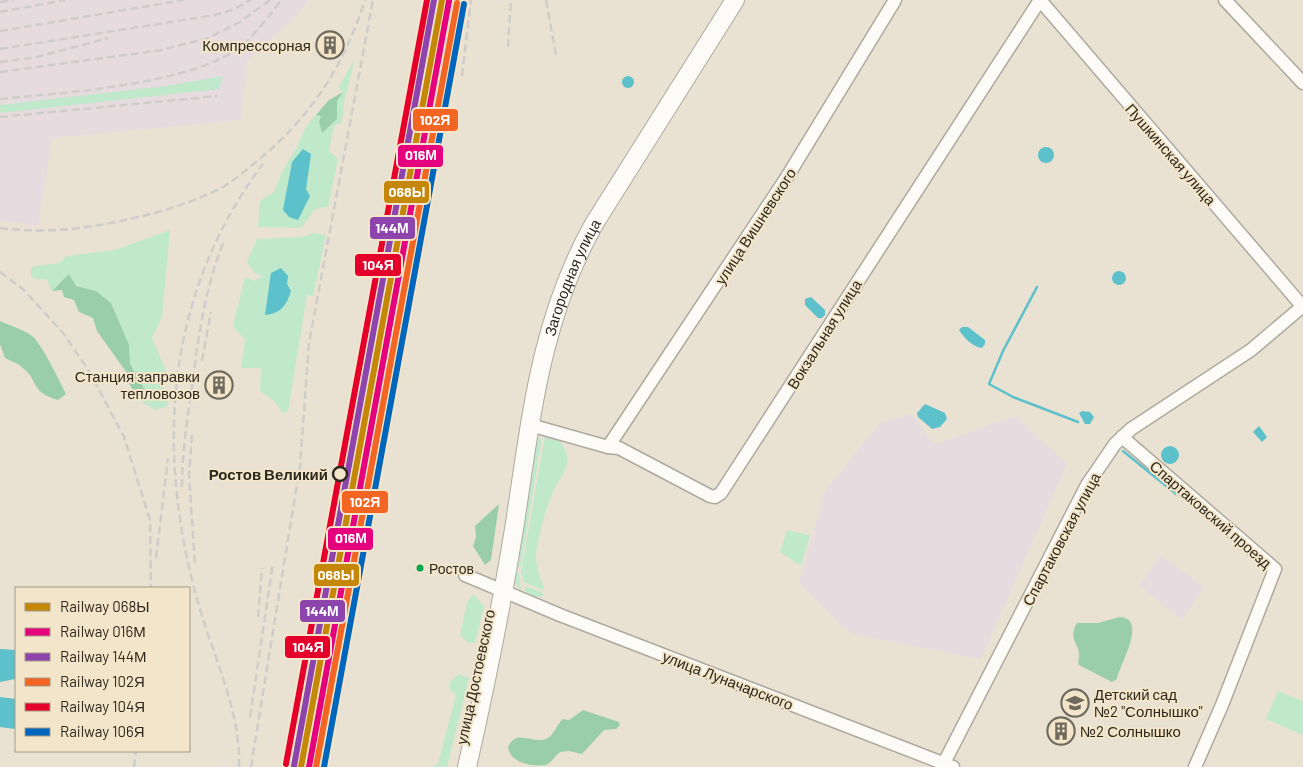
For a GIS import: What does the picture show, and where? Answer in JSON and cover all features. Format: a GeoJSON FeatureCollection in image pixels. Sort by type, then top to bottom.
{"type":"FeatureCollection","features":[{"type":"Feature","properties":{"kind":"highway","name":"Загородная улица"},"geometry":{"type":"LineString","coordinates":[[499,589],[532,363],[539,332],[558,275],[598,198],[723,0]]}},
{"type":"Feature","properties":{"kind":"highway","name":"Загородная улица"},"geometry":{"type":"LineString","coordinates":[[499,589],[547,338],[559,298],[573,262],[606,203],[735,0]]}},
{"type":"Feature","properties":{"kind":"highway","name":"улица Достоевского"},"geometry":{"type":"LineString","coordinates":[[456,767],[499,589]]}},
{"type":"Feature","properties":{"kind":"highway","name":"улица Достоевского"},"geometry":{"type":"LineString","coordinates":[[467,767],[499,589]]}},
{"type":"Feature","properties":{"kind":"street","name":"улица Вишневского"},"geometry":{"type":"LineString","coordinates":[[608,447],[787,177],[895,0]]}},
{"type":"Feature","properties":{"kind":"street","name":"Вокзальная улица"},"geometry":{"type":"LineString","coordinates":[[530,425],[608,447],[619,448],[710,496],[715,497],[721,493],[1040,0]]}},
{"type":"Feature","properties":{"kind":"street","name":"Пушкинская улица"},"geometry":{"type":"LineString","coordinates":[[1040,0],[1303,306]]}},
{"type":"Feature","properties":{"kind":"street"},"geometry":{"type":"LineString","coordinates":[[1226,0],[1303,83]]}},
{"type":"Feature","properties":{"kind":"street","name":"Спартаковская улица"},"geometry":{"type":"LineString","coordinates":[[949,765],[1087,485],[1122,437],[1251,350],[1303,306]]}},
{"type":"Feature","properties":{"kind":"street","name":"Спартаковский проезд"},"geometry":{"type":"LineString","coordinates":[[1122,437],[1275,569],[1225,698],[1195,767]]}},
{"type":"Feature","properties":{"kind":"street","name":"улица Луначарского"},"geometry":{"type":"LineString","coordinates":[[465,575],[924,762],[949,765]]}},
{"type":"Feature","properties":{"kind":"shaded area"},"geometry":{"type":"Polygon","coordinates":[[[0,0],[308,0],[300,12],[247,61],[241,120],[52,138],[38,226],[0,220],[0,0]]]}},
{"type":"Feature","properties":{"kind":"shaded area"},"geometry":{"type":"Polygon","coordinates":[[[911,414],[934,445],[1015,416],[1067,464],[981,659],[854,634],[842,626],[799,583],[825,491],[880,423],[911,414]]]}},
{"type":"Feature","properties":{"kind":"shaded area"},"geometry":{"type":"Polygon","coordinates":[[[1161,555],[1204,587],[1182,620],[1140,586],[1161,555]]]}},
{"type":"Feature","properties":{"kind":"green space"},"geometry":{"type":"Polygon","coordinates":[[[355,59],[345,97],[342,122],[334,126],[329,151],[338,159],[328,207],[315,209],[301,228],[258,227],[260,201],[274,192],[283,170],[305,129],[316,115],[337,119],[337,101],[343,92],[338,88],[355,59]]]}},
{"type":"Feature","properties":{"kind":"green space"},"geometry":{"type":"Polygon","coordinates":[[[223,76],[219,89],[0,113],[0,105],[166,86],[223,76]]]}},
{"type":"Feature","properties":{"kind":"green space"},"geometry":{"type":"Polygon","coordinates":[[[343,92],[337,101],[337,119],[322,133],[319,122],[321,116],[316,115],[329,100],[343,92]]]}},
{"type":"Feature","properties":{"kind":"green space"},"geometry":{"type":"Polygon","coordinates":[[[170,230],[162,317],[152,338],[167,373],[163,385],[168,406],[155,410],[138,399],[145,390],[130,364],[129,345],[111,303],[96,291],[76,286],[69,274],[52,291],[47,280],[31,278],[31,267],[59,263],[67,256],[115,250],[170,230]]]}},
{"type":"Feature","properties":{"kind":"green space"},"geometry":{"type":"Polygon","coordinates":[[[313,233],[326,235],[313,296],[307,295],[288,411],[283,413],[273,400],[260,391],[261,368],[241,368],[245,340],[233,326],[245,277],[254,281],[263,276],[256,274],[247,262],[257,239],[304,237],[313,233]]]}},
{"type":"Feature","properties":{"kind":"green space"},"geometry":{"type":"Polygon","coordinates":[[[69,274],[76,286],[96,291],[111,303],[129,345],[130,364],[145,390],[138,399],[127,380],[127,373],[97,331],[93,318],[79,312],[74,300],[64,297],[62,290],[52,291],[69,274]]]}},
{"type":"Feature","properties":{"kind":"green space"},"geometry":{"type":"Polygon","coordinates":[[[0,321],[25,331],[36,340],[66,394],[58,400],[49,397],[39,390],[23,368],[5,358],[0,344],[0,321]]]}},
{"type":"Feature","properties":{"kind":"green space"},"geometry":{"type":"Polygon","coordinates":[[[545,436],[557,438],[566,453],[567,465],[553,492],[538,542],[536,560],[544,589],[542,590],[524,582],[521,572],[545,436]]]}},
{"type":"Feature","properties":{"kind":"green space"},"geometry":{"type":"Polygon","coordinates":[[[542,437],[521,564],[520,567],[514,567],[534,443],[542,437]]]}},
{"type":"Feature","properties":{"kind":"green space"},"geometry":{"type":"Polygon","coordinates":[[[499,504],[491,560],[485,565],[473,546],[476,537],[475,526],[499,504]]]}},
{"type":"Feature","properties":{"kind":"green space"},"geometry":{"type":"Polygon","coordinates":[[[787,530],[810,535],[801,566],[780,552],[787,530]]]}},
{"type":"Feature","properties":{"kind":"green space"},"geometry":{"type":"Polygon","coordinates":[[[512,571],[519,573],[521,591],[512,579],[512,571]]]}},
{"type":"Feature","properties":{"kind":"green space"},"geometry":{"type":"Polygon","coordinates":[[[525,586],[542,592],[543,596],[537,597],[525,593],[525,586]]]}},
{"type":"Feature","properties":{"kind":"green space"},"geometry":{"type":"Polygon","coordinates":[[[473,594],[484,606],[475,643],[467,642],[460,635],[467,603],[473,594]]]}},
{"type":"Feature","properties":{"kind":"green space"},"geometry":{"type":"Polygon","coordinates":[[[1120,617],[1128,620],[1132,625],[1132,634],[1117,679],[1112,682],[1079,665],[1079,653],[1073,633],[1077,623],[1098,623],[1120,617]]]}},
{"type":"Feature","properties":{"kind":"green space"},"geometry":{"type":"Polygon","coordinates":[[[459,674],[469,678],[447,767],[433,767],[438,764],[456,695],[450,689],[450,682],[459,674]]]}},
{"type":"Feature","properties":{"kind":"green space"},"geometry":{"type":"Polygon","coordinates":[[[1278,691],[1303,701],[1303,735],[1266,719],[1278,691]]]}},
{"type":"Feature","properties":{"kind":"green space"},"geometry":{"type":"Polygon","coordinates":[[[583,710],[619,722],[620,725],[616,729],[604,730],[582,754],[569,751],[560,752],[546,765],[523,763],[513,757],[508,747],[516,738],[543,740],[548,738],[563,719],[569,720],[583,710]]]}},
{"type":"Feature","properties":{"kind":"water"},"geometry":{"type":"Polygon","coordinates":[[[630,76],[633,77],[633,87],[626,88],[623,87],[622,80],[623,77],[630,76]]]}},
{"type":"Feature","properties":{"kind":"water"},"geometry":{"type":"Polygon","coordinates":[[[1046,147],[1052,149],[1054,155],[1052,161],[1046,163],[1040,161],[1038,155],[1040,149],[1046,147]]]}},
{"type":"Feature","properties":{"kind":"water"},"geometry":{"type":"Polygon","coordinates":[[[303,149],[311,154],[306,189],[310,196],[298,220],[289,217],[283,210],[292,162],[303,149]]]}},
{"type":"Feature","properties":{"kind":"water"},"geometry":{"type":"Polygon","coordinates":[[[281,268],[288,276],[287,284],[291,291],[285,304],[279,311],[265,315],[271,273],[281,268]]]}},
{"type":"Feature","properties":{"kind":"water"},"geometry":{"type":"Polygon","coordinates":[[[1116,271],[1122,271],[1126,278],[1122,285],[1116,285],[1112,281],[1112,275],[1116,271]]]}},
{"type":"Feature","properties":{"kind":"water"},"geometry":{"type":"Polygon","coordinates":[[[811,297],[825,310],[825,315],[822,318],[818,318],[805,305],[805,299],[811,297]]]}},
{"type":"Feature","properties":{"kind":"water"},"geometry":{"type":"Polygon","coordinates":[[[962,327],[968,327],[985,340],[982,348],[975,346],[966,339],[959,330],[962,327]]]}},
{"type":"Feature","properties":{"kind":"water"},"geometry":{"type":"Polygon","coordinates":[[[925,404],[945,413],[947,419],[940,427],[932,429],[918,417],[917,413],[925,404]]]}},
{"type":"Feature","properties":{"kind":"water"},"geometry":{"type":"Polygon","coordinates":[[[1082,411],[1090,412],[1094,417],[1090,424],[1085,424],[1079,413],[1082,411]]]}},
{"type":"Feature","properties":{"kind":"water"},"geometry":{"type":"Polygon","coordinates":[[[1259,426],[1267,437],[1262,442],[1253,432],[1259,426]]]}},
{"type":"Feature","properties":{"kind":"water"},"geometry":{"type":"Polygon","coordinates":[[[1166,446],[1174,446],[1179,451],[1177,462],[1166,464],[1161,459],[1161,451],[1166,446]]]}},
{"type":"Feature","properties":{"kind":"water"},"geometry":{"type":"Polygon","coordinates":[[[0,649],[15,650],[15,679],[0,682],[0,649]]]}},
{"type":"Feature","properties":{"kind":"water"},"geometry":{"type":"Polygon","coordinates":[[[0,697],[15,699],[15,729],[0,727],[0,697]]]}},
{"type":"Feature","properties":{"kind":"waterway"},"geometry":{"type":"LineString","coordinates":[[1037,287],[1003,351],[989,384],[1013,397],[1078,422]]}},
{"type":"Feature","properties":{"kind":"waterway"},"geometry":{"type":"LineString","coordinates":[[1123,451],[1176,494]]}},
{"type":"Feature","properties":{"kind":"railway"},"geometry":{"type":"LineString","coordinates":[[0,2],[13,0]]}},
{"type":"Feature","properties":{"kind":"railway"},"geometry":{"type":"LineString","coordinates":[[0,12],[65,0]]}},
{"type":"Feature","properties":{"kind":"railway"},"geometry":{"type":"LineString","coordinates":[[0,31],[184,0]]}},
{"type":"Feature","properties":{"kind":"railway"},"geometry":{"type":"LineString","coordinates":[[0,49],[215,15],[232,10],[251,0]]}},
{"type":"Feature","properties":{"kind":"railway"},"geometry":{"type":"LineString","coordinates":[[0,72],[162,50],[208,38],[240,22],[270,0]]}},
{"type":"Feature","properties":{"kind":"railway"},"geometry":{"type":"LineString","coordinates":[[0,99],[89,90],[153,80],[211,63],[235,51],[246,42],[281,0]]}},
{"type":"Feature","properties":{"kind":"railway"},"geometry":{"type":"LineString","coordinates":[[0,228],[45,230],[105,224],[170,208],[194,200],[226,185],[271,149],[306,112],[321,92],[346,49],[365,0]]}},
{"type":"Feature","properties":{"kind":"railway"},"geometry":{"type":"LineString","coordinates":[[251,767],[300,466],[309,343],[373,0]]}},
{"type":"Feature","properties":{"kind":"railway"},"geometry":{"type":"LineString","coordinates":[[308,767],[448,0]]}},
{"type":"Feature","properties":{"kind":"railway"},"geometry":{"type":"LineString","coordinates":[[449,72],[460,0]]}},
{"type":"Feature","properties":{"kind":"railway"},"geometry":{"type":"LineString","coordinates":[[462,76],[471,0]]}},
{"type":"Feature","properties":{"kind":"railway"},"geometry":{"type":"LineString","coordinates":[[508,47],[511,0]]}},
{"type":"Feature","properties":{"kind":"railway"},"geometry":{"type":"LineString","coordinates":[[546,0],[556,55]]}},
{"type":"Feature","properties":{"kind":"railway"},"geometry":{"type":"LineString","coordinates":[[0,62],[37,57],[108,38]]}},
{"type":"Feature","properties":{"kind":"railway"},"geometry":{"type":"LineString","coordinates":[[0,117],[217,96]]}},
{"type":"Feature","properties":{"kind":"railway"},"geometry":{"type":"LineString","coordinates":[[239,767],[238,746],[231,703],[203,620],[184,542],[176,485],[174,429],[178,373],[188,318],[206,265],[231,213],[263,164]]}},
{"type":"Feature","properties":{"kind":"railway"},"geometry":{"type":"LineString","coordinates":[[182,487],[185,437],[200,331],[207,294],[224,241]]}},
{"type":"Feature","properties":{"kind":"railway"},"geometry":{"type":"LineString","coordinates":[[0,272],[23,289],[63,333],[89,371],[124,437],[150,520],[151,587]]}},
{"type":"Feature","properties":{"kind":"railway"},"geometry":{"type":"LineString","coordinates":[[202,361],[211,312]]}},
{"type":"Feature","properties":{"kind":"railway"},"geometry":{"type":"LineString","coordinates":[[192,435],[189,475],[195,565]]}},
{"type":"Feature","properties":{"kind":"railway"},"geometry":{"type":"LineString","coordinates":[[156,558],[168,458]]}},
{"type":"Feature","properties":{"kind":"railway"},"geometry":{"type":"LineString","coordinates":[[250,717],[273,563]]}},
{"type":"Feature","properties":{"kind":"railway"},"geometry":{"type":"LineString","coordinates":[[258,617],[262,568]]}},
{"type":"Feature","properties":{"kind":"railway"},"geometry":{"type":"LineString","coordinates":[[134,767],[136,752]]}},
{"type":"Feature","properties":{"kind":"rail line","name":"104Я"},"geometry":{"type":"LineString","coordinates":[[286,764],[427,0]]}},
{"type":"Feature","properties":{"kind":"rail line","name":"144М"},"geometry":{"type":"LineString","coordinates":[[294,766],[434,0]]}},
{"type":"Feature","properties":{"kind":"rail line","name":"068Ы"},"geometry":{"type":"LineString","coordinates":[[301,767],[442,0]]}},
{"type":"Feature","properties":{"kind":"rail line","name":"016М"},"geometry":{"type":"LineString","coordinates":[[309,767],[449,1]]}},
{"type":"Feature","properties":{"kind":"rail line","name":"102Я"},"geometry":{"type":"LineString","coordinates":[[316,767],[457,3]]}},
{"type":"Feature","properties":{"kind":"rail line","name":"106Я"},"geometry":{"type":"LineString","coordinates":[[324,767],[464,4]]}},
{"type":"Feature","properties":{"kind":"place","name":"Компрессорная"},"geometry":{"type":"Point","coordinates":[330,45]}},
{"type":"Feature","properties":{"kind":"place","name":"Станция заправки тепловозов"},"geometry":{"type":"Point","coordinates":[219,385]}},
{"type":"Feature","properties":{"kind":"place","name":"Ростов Великий"},"geometry":{"type":"Point","coordinates":[340,474]}},
{"type":"Feature","properties":{"kind":"place","name":"Ростов"},"geometry":{"type":"Point","coordinates":[420,568]}},
{"type":"Feature","properties":{"kind":"place","name":"Детский сад №2 \"Солнышко\""},"geometry":{"type":"Point","coordinates":[1075,703]}},
{"type":"Feature","properties":{"kind":"place","name":"№2 Солнышко"},"geometry":{"type":"Point","coordinates":[1061,731]}}]}
